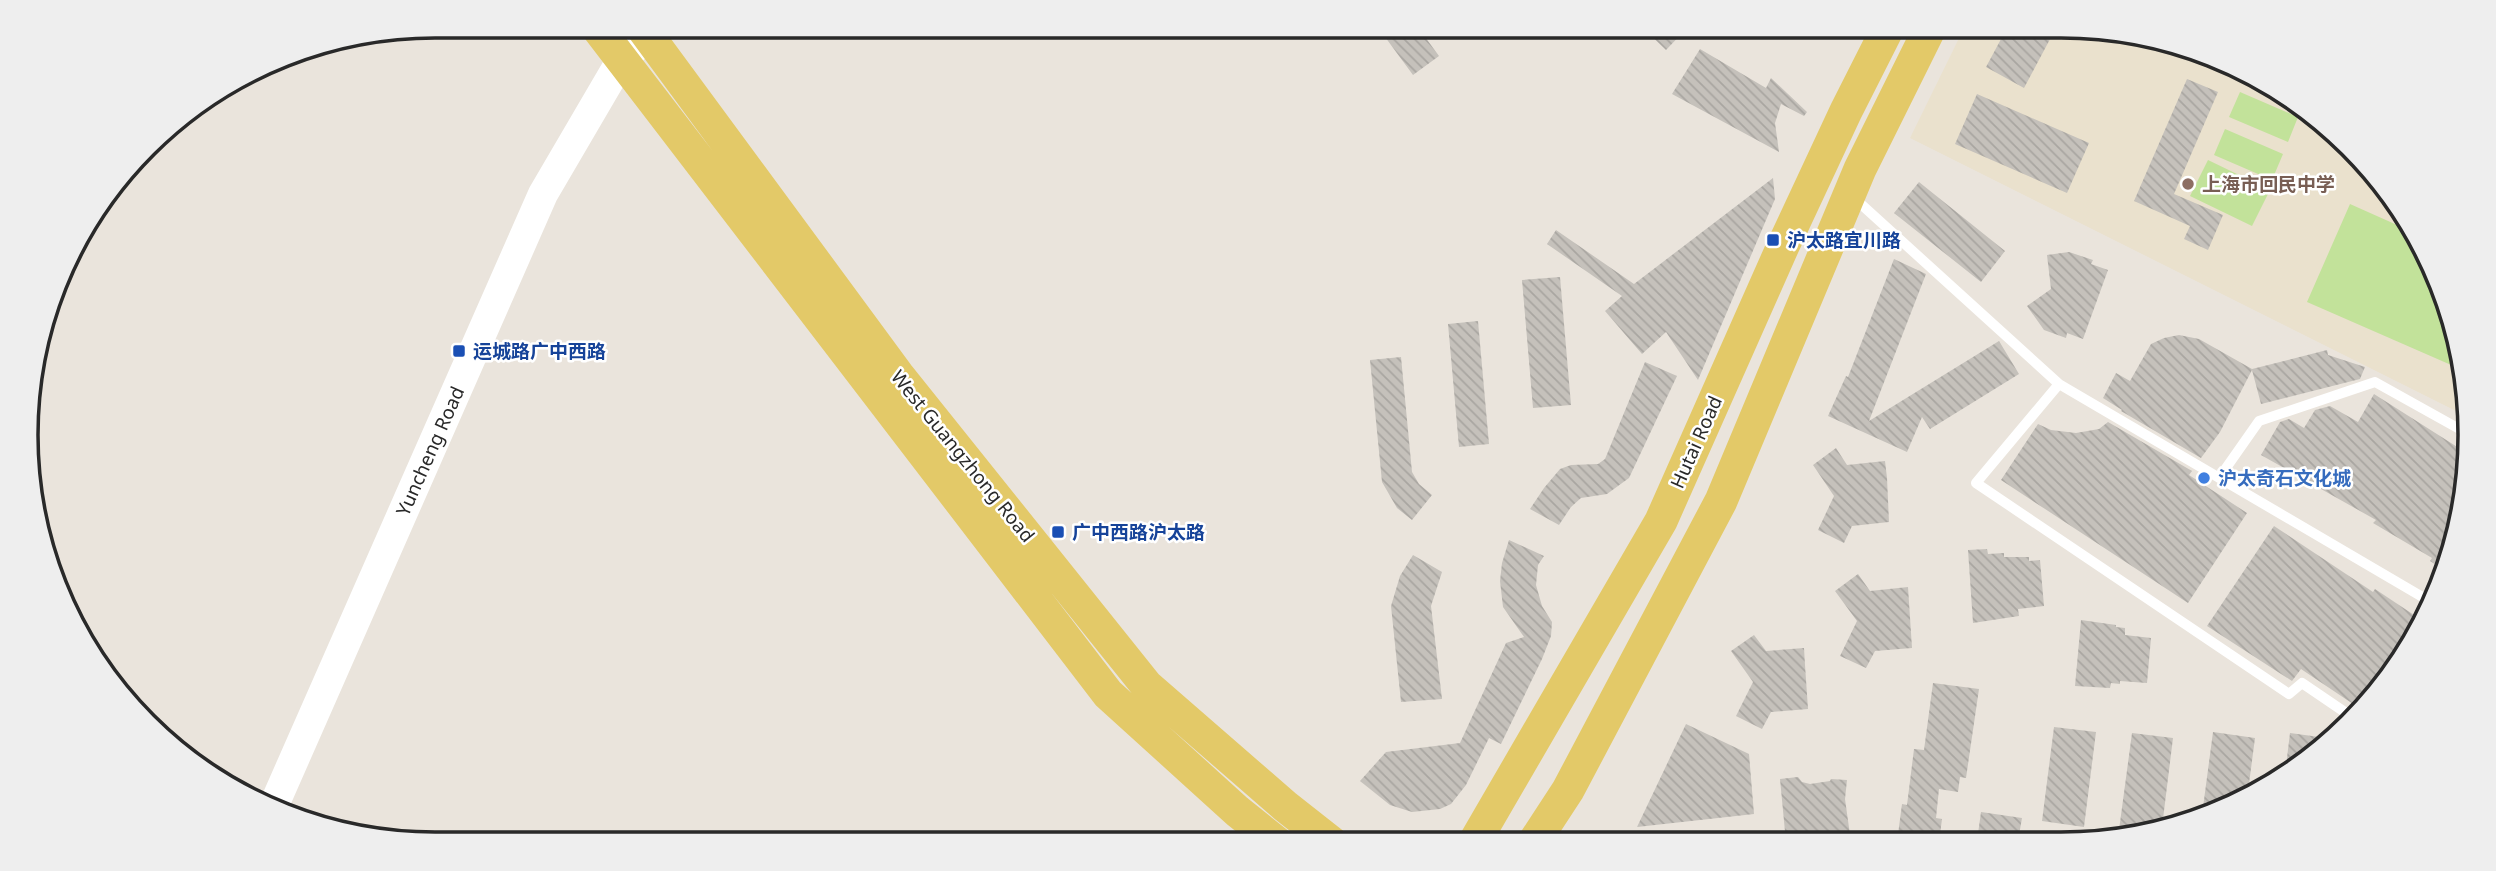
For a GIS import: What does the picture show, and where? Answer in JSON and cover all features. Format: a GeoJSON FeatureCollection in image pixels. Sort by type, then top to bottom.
{"type":"FeatureCollection","features":[{"type":"Feature","properties":{"kind":"main road","name":"West Guangzhong Road"},"geometry":{"type":"LineString","coordinates":[[605,38],[1108,694],[1263,832]]}},
{"type":"Feature","properties":{"kind":"main road","name":"West Guangzhong Road"},"geometry":{"type":"LineString","coordinates":[[649,38],[898,375],[1147,686],[1318,832]]}},
{"type":"Feature","properties":{"kind":"main road","name":"Hutai Road"},"geometry":{"type":"LineString","coordinates":[[1480,832],[1661,521],[1788,234],[1883,38]]}},
{"type":"Feature","properties":{"kind":"main road"},"geometry":{"type":"LineString","coordinates":[[1541,832],[1568,790],[1721,501],[1850,194],[1925,38]]}},
{"type":"Feature","properties":{"kind":"street","name":"Yuncheng Road"},"geometry":{"type":"LineString","coordinates":[[277,799],[542,194],[622,59],[638,38]]}},
{"type":"Feature","properties":{"kind":"lane"},"geometry":{"type":"LineString","coordinates":[[1850,194],[2059,384],[2423,597]]}},
{"type":"Feature","properties":{"kind":"lane"},"geometry":{"type":"LineString","coordinates":[[2219,478],[2259,421],[2375,382],[2458,428]]}},
{"type":"Feature","properties":{"kind":"lane"},"geometry":{"type":"LineString","coordinates":[[2059,384],[1976,483],[2289,694],[2302,684],[2345,712]]}},
{"type":"Feature","properties":{"kind":"shaded area","name":"上海市回民中学"},"geometry":{"type":"Polygon","coordinates":[[[1959,38],[2060,38],[2112,42],[2163,52],[2236,79],[2281,105],[2322,137],[2359,174],[2391,215],[2417,260],[2436,308],[2450,358],[2457,412],[1910,138],[1959,38]]]}},
{"type":"Feature","properties":{"kind":"green space"},"geometry":{"type":"Polygon","coordinates":[[[2240,92],[2298,118],[2288,142],[2229,117],[2240,92]]]}},
{"type":"Feature","properties":{"kind":"green space"},"geometry":{"type":"Polygon","coordinates":[[[2225,129],[2283,154],[2272,180],[2214,155],[2225,129]]]}},
{"type":"Feature","properties":{"kind":"green space"},"geometry":{"type":"Polygon","coordinates":[[[2208,160],[2270,190],[2252,226],[2190,196],[2208,160]]]}},
{"type":"Feature","properties":{"kind":"green space"},"geometry":{"type":"Polygon","coordinates":[[[2350,204],[2397,225],[2427,284],[2444,333],[2451,365],[2307,302],[2350,204]]]}},
{"type":"Feature","properties":{"kind":"building"},"geometry":{"type":"Polygon","coordinates":[[[1386,38],[1426,38],[1439,56],[1413,75],[1386,38]]]}},
{"type":"Feature","properties":{"kind":"building"},"geometry":{"type":"Polygon","coordinates":[[[1654,38],[1678,38],[1666,50],[1654,38]]]}},
{"type":"Feature","properties":{"kind":"building"},"geometry":{"type":"Polygon","coordinates":[[[2002,38],[2051,38],[2024,88],[1986,67],[2002,38]]]}},
{"type":"Feature","properties":{"kind":"building"},"geometry":{"type":"Polygon","coordinates":[[[1700,49],[1766,88],[1771,78],[1807,112],[1804,116],[1781,104],[1775,123],[1779,152],[1672,94],[1700,49]]]}},
{"type":"Feature","properties":{"kind":"building"},"geometry":{"type":"Polygon","coordinates":[[[2187,79],[2218,92],[2174,194],[2223,215],[2208,250],[2184,239],[2190,226],[2134,201],[2187,79]]]}},
{"type":"Feature","properties":{"kind":"building"},"geometry":{"type":"Polygon","coordinates":[[[1977,94],[2089,143],[2067,193],[1955,144],[1977,94]]]}},
{"type":"Feature","properties":{"kind":"building"},"geometry":{"type":"Polygon","coordinates":[[[1773,178],[1775,199],[1698,380],[1666,332],[1642,354],[1605,311],[1622,296],[1547,244],[1556,230],[1634,284],[1773,178]]]}},
{"type":"Feature","properties":{"kind":"building"},"geometry":{"type":"Polygon","coordinates":[[[1919,182],[2005,251],[1981,282],[1894,213],[1919,182]]]}},
{"type":"Feature","properties":{"kind":"building"},"geometry":{"type":"Polygon","coordinates":[[[2069,252],[2093,260],[2091,264],[2108,270],[2083,339],[2067,333],[2066,338],[2044,330],[2027,306],[2051,289],[2047,255],[2069,252]]]}},
{"type":"Feature","properties":{"kind":"building"},"geometry":{"type":"Polygon","coordinates":[[[1894,259],[1926,274],[1869,421],[1999,341],[2019,374],[1930,429],[1922,417],[1907,452],[1828,416],[1846,376],[1848,377],[1894,259]]]}},
{"type":"Feature","properties":{"kind":"building"},"geometry":{"type":"Polygon","coordinates":[[[1560,277],[1571,405],[1533,408],[1522,280],[1560,277]]]}},
{"type":"Feature","properties":{"kind":"building"},"geometry":{"type":"Polygon","coordinates":[[[1478,321],[1489,444],[1459,447],[1448,324],[1478,321]]]}},
{"type":"Feature","properties":{"kind":"building"},"geometry":{"type":"Polygon","coordinates":[[[2179,335],[2199,339],[2252,369],[2327,350],[2328,355],[2365,367],[2360,379],[2261,404],[2252,370],[2220,432],[2201,458],[2103,398],[2116,373],[2130,381],[2151,344],[2179,335]]]}},
{"type":"Feature","properties":{"kind":"building"},"geometry":{"type":"Polygon","coordinates":[[[1401,357],[1412,472],[1419,484],[1432,495],[1412,520],[1397,508],[1382,482],[1370,360],[1401,357]]]}},
{"type":"Feature","properties":{"kind":"building"},"geometry":{"type":"Polygon","coordinates":[[[1645,362],[1677,376],[1629,478],[1607,494],[1581,498],[1559,525],[1530,509],[1560,469],[1571,465],[1598,464],[1605,459],[1645,362]]]}},
{"type":"Feature","properties":{"kind":"building"},"geometry":{"type":"Polygon","coordinates":[[[2374,394],[2458,447],[2450,513],[2435,564],[2430,561],[2432,558],[2373,523],[2376,520],[2261,455],[2280,422],[2289,419],[2304,428],[2315,410],[2330,406],[2358,422],[2374,394]]]}},
{"type":"Feature","properties":{"kind":"building"},"geometry":{"type":"Polygon","coordinates":[[[2108,422],[2192,471],[2189,475],[2247,513],[2188,603],[2001,480],[2038,424],[2051,430],[2076,433],[2099,429],[2108,422]]]}},
{"type":"Feature","properties":{"kind":"building"},"geometry":{"type":"Polygon","coordinates":[[[1836,448],[1847,465],[1885,461],[1887,478],[1889,522],[1852,526],[1844,543],[1818,530],[1834,496],[1813,465],[1836,448]]]}},
{"type":"Feature","properties":{"kind":"building"},"geometry":{"type":"Polygon","coordinates":[[[2274,526],[2373,592],[2375,589],[2415,615],[2391,656],[2353,704],[2301,669],[2292,681],[2207,626],[2274,526]]]}},
{"type":"Feature","properties":{"kind":"building"},"geometry":{"type":"Polygon","coordinates":[[[1509,540],[1544,556],[1538,565],[1536,585],[1542,606],[1552,622],[1551,636],[1542,659],[1501,744],[1489,738],[1466,785],[1451,804],[1440,809],[1412,812],[1390,805],[1360,781],[1386,752],[1460,743],[1506,643],[1524,637],[1503,607],[1500,581],[1509,540]]]}},
{"type":"Feature","properties":{"kind":"building"},"geometry":{"type":"Polygon","coordinates":[[[1987,549],[1988,554],[2004,553],[2004,557],[2040,560],[2044,606],[2018,609],[2019,616],[1973,623],[1968,550],[1987,549]]]}},
{"type":"Feature","properties":{"kind":"building"},"geometry":{"type":"Polygon","coordinates":[[[1413,555],[1442,572],[1431,606],[1442,699],[1401,702],[1391,606],[1400,576],[1413,555]]]}},
{"type":"Feature","properties":{"kind":"building"},"geometry":{"type":"Polygon","coordinates":[[[1858,574],[1870,591],[1908,587],[1912,648],[1875,651],[1866,668],[1840,656],[1857,621],[1835,591],[1858,574]]]}},
{"type":"Feature","properties":{"kind":"building"},"geometry":{"type":"Polygon","coordinates":[[[2081,620],[2116,625],[2125,628],[2125,635],[2151,638],[2147,683],[2120,681],[2120,684],[2111,683],[2110,688],[2075,686],[2081,620]]]}},
{"type":"Feature","properties":{"kind":"building"},"geometry":{"type":"Polygon","coordinates":[[[1754,635],[1766,651],[1804,648],[1808,709],[1771,712],[1762,729],[1736,716],[1753,682],[1731,651],[1754,635]]]}},
{"type":"Feature","properties":{"kind":"building"},"geometry":{"type":"Polygon","coordinates":[[[1933,683],[1979,689],[1966,778],[1960,777],[1958,792],[1939,789],[1936,818],[1942,819],[1940,832],[1898,832],[1902,804],[1907,805],[1914,749],[1924,750],[1933,683]]]}},
{"type":"Feature","properties":{"kind":"building"},"geometry":{"type":"Polygon","coordinates":[[[1686,724],[1749,754],[1754,814],[1637,827],[1686,724]]]}},
{"type":"Feature","properties":{"kind":"building"},"geometry":{"type":"Polygon","coordinates":[[[2054,727],[2096,732],[2084,827],[2042,821],[2054,727]]]}},
{"type":"Feature","properties":{"kind":"building"},"geometry":{"type":"Polygon","coordinates":[[[2213,732],[2255,738],[2249,785],[2203,805],[2213,732]]]}},
{"type":"Feature","properties":{"kind":"building"},"geometry":{"type":"Polygon","coordinates":[[[2132,733],[2173,738],[2163,819],[2119,828],[2132,733]]]}},
{"type":"Feature","properties":{"kind":"building"},"geometry":{"type":"Polygon","coordinates":[[[2290,733],[2318,737],[2302,750],[2286,762],[2290,733]]]}},
{"type":"Feature","properties":{"kind":"building"},"geometry":{"type":"Polygon","coordinates":[[[1798,777],[1802,782],[1810,784],[1831,779],[1847,780],[1845,799],[1850,832],[1785,832],[1780,779],[1798,777]]]}},
{"type":"Feature","properties":{"kind":"building"},"geometry":{"type":"Polygon","coordinates":[[[1981,812],[2022,818],[2020,832],[1978,832],[1981,812]]]}},
{"type":"Feature","properties":{"kind":"place","name":"上海市回民中学"},"geometry":{"type":"Point","coordinates":[2188,184]}},
{"type":"Feature","properties":{"kind":"place","name":"沪太路宜川路"},"geometry":{"type":"Point","coordinates":[1773,240]}},
{"type":"Feature","properties":{"kind":"place","name":"运城路广中西路"},"geometry":{"type":"Point","coordinates":[459,351]}},
{"type":"Feature","properties":{"kind":"place","name":"沪太奇石文化城"},"geometry":{"type":"Point","coordinates":[2204,478]}},
{"type":"Feature","properties":{"kind":"place","name":"广中西路沪太路"},"geometry":{"type":"Point","coordinates":[1058,532]}}]}
